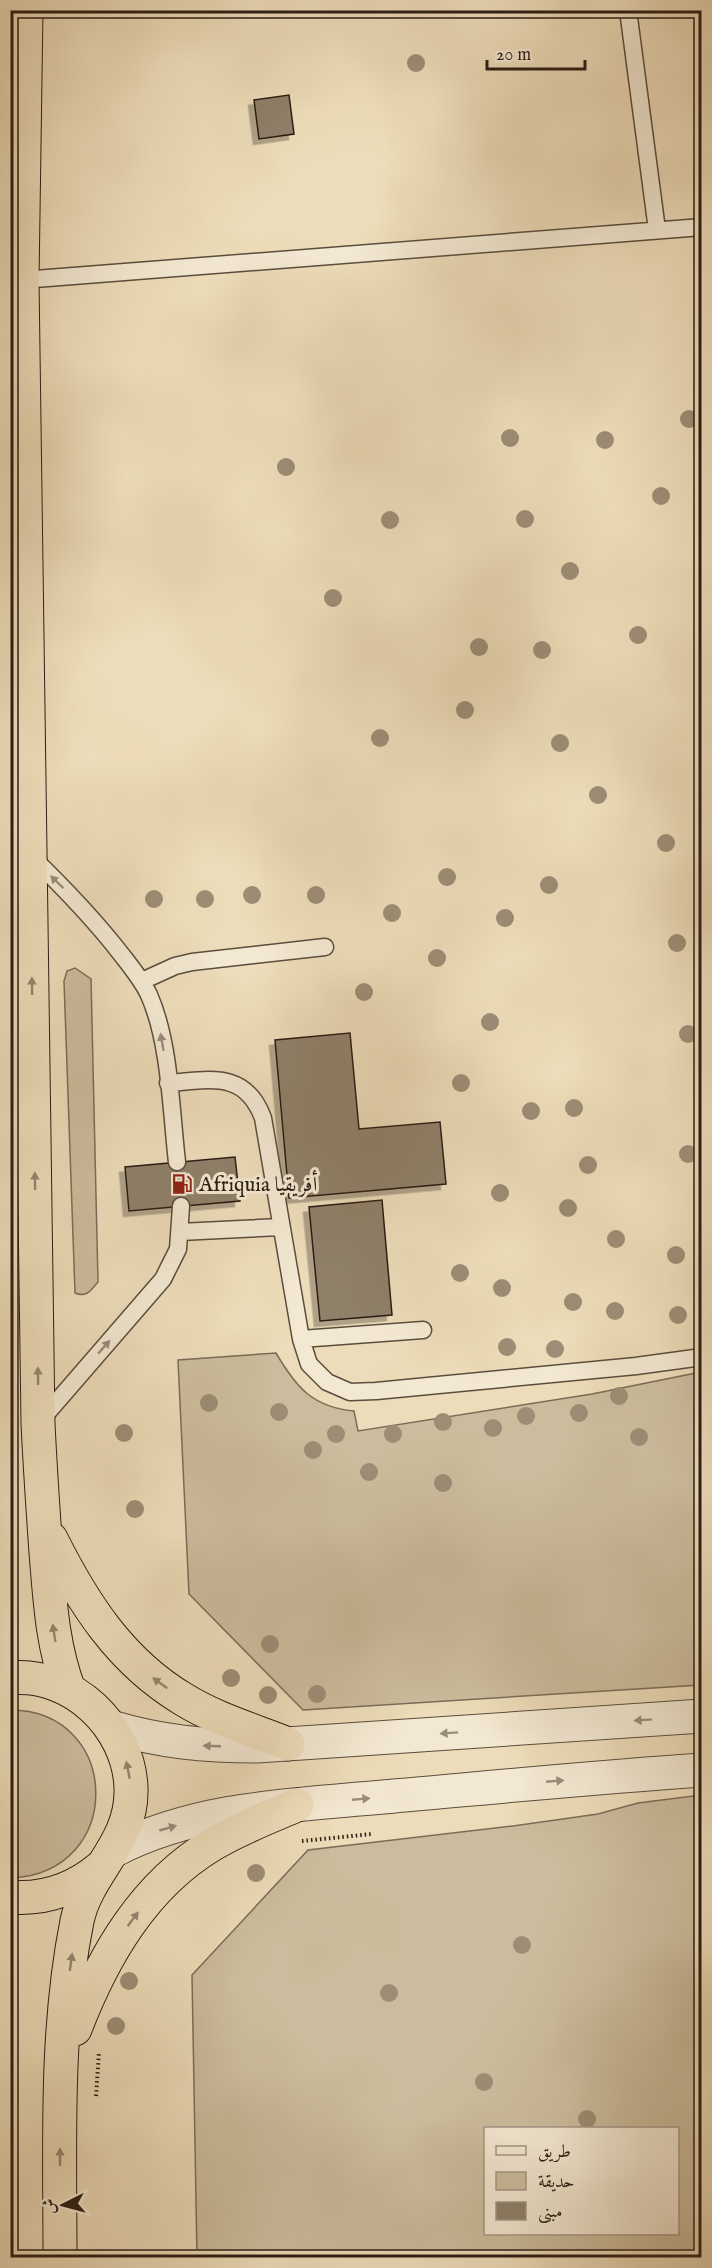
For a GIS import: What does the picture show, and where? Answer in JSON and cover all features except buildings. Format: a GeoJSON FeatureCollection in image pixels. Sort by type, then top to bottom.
{"type":"FeatureCollection","features":[{"type":"Feature","properties":{"kind":"highway"},"geometry":{"type":"LineString","coordinates":[[26,10],[22,280],[38,1423],[53,1632],[57,1656],[69,1690]]}},
{"type":"Feature","properties":{"kind":"highway"},"geometry":{"type":"LineString","coordinates":[[44,1524],[90,1610],[105,1631],[138,1666],[183,1699],[225,1720],[288,1744]]}},
{"type":"Feature","properties":{"kind":"highway"},"geometry":{"type":"LineString","coordinates":[[10,1678],[35,1679],[69,1690],[97,1710],[111,1727],[122,1746],[129,1766],[131,1788],[130,1810],[124,1831],[78,1918],[68,1983],[62,2065],[60,2258]]}},
{"type":"Feature","properties":{"kind":"highway"},"geometry":{"type":"LineString","coordinates":[[62,2065],[90,1991],[105,1960],[150,1897],[188,1862],[212,1845],[297,1805]]}},
{"type":"Feature","properties":{"kind":"highway"},"geometry":{"type":"LineString","coordinates":[[10,1897],[45,1896],[67,1889],[87,1878],[110,1857]]}},
{"type":"Feature","properties":{"kind":"street"},"geometry":{"type":"LineString","coordinates":[[111,1727],[143,1737],[196,1745],[288,1744],[702,1716]]}},
{"type":"Feature","properties":{"kind":"street"},"geometry":{"type":"LineString","coordinates":[[110,1857],[140,1837],[168,1827],[263,1808],[603,1776],[702,1770]]}},
{"type":"Feature","properties":{"kind":"lane"},"geometry":{"type":"LineString","coordinates":[[628,10],[657,230]]}},
{"type":"Feature","properties":{"kind":"lane"},"geometry":{"type":"LineString","coordinates":[[22,280],[702,227]]}},
{"type":"Feature","properties":{"kind":"lane"},"geometry":{"type":"LineString","coordinates":[[30,856],[107,936],[142,981],[156,1016],[168,1083],[177,1162]]}},
{"type":"Feature","properties":{"kind":"lane"},"geometry":{"type":"LineString","coordinates":[[142,981],[192,962],[325,947]]}},
{"type":"Feature","properties":{"kind":"lane"},"geometry":{"type":"LineString","coordinates":[[168,1083],[218,1079],[234,1083],[247,1091],[257,1103],[263,1118],[301,1339],[309,1364],[327,1382],[350,1392],[624,1367],[702,1357]]}},
{"type":"Feature","properties":{"kind":"lane"},"geometry":{"type":"LineString","coordinates":[[38,1423],[163,1279],[175,1257],[180,1232],[181,1206]]}},
{"type":"Feature","properties":{"kind":"lane"},"geometry":{"type":"LineString","coordinates":[[180,1232],[280,1227]]}},
{"type":"Feature","properties":{"kind":"lane"},"geometry":{"type":"LineString","coordinates":[[301,1339],[423,1330]]}},
{"type":"Feature","properties":{"kind":"path"},"geometry":{"type":"LineString","coordinates":[[298,1841],[373,1834]]}},
{"type":"Feature","properties":{"kind":"path"},"geometry":{"type":"LineString","coordinates":[[95,2103],[100,2049]]}},
{"type":"Feature","properties":{"kind":"green space"},"geometry":{"type":"Polygon","coordinates":[[[75,968],[91,979],[98,1282],[83,1295],[75,1293],[64,981],[67,971],[75,968]]]}},
{"type":"Feature","properties":{"kind":"green space"},"geometry":{"type":"Polygon","coordinates":[[[276,1353],[298,1385],[316,1400],[339,1409],[354,1411],[358,1431],[592,1394],[701,1372],[701,1685],[303,1710],[189,1594],[178,1360],[276,1353]]]}},
{"type":"Feature","properties":{"kind":"green space"},"geometry":{"type":"Polygon","coordinates":[[[10,1710],[47,1717],[74,1735],[90,1762],[96,1792],[91,1822],[76,1849],[49,1869],[12,1878],[10,1878],[10,1710]]]}},
{"type":"Feature","properties":{"kind":"green space"},"geometry":{"type":"Polygon","coordinates":[[[701,1795],[701,2257],[197,2257],[192,1975],[308,1850],[598,1814],[638,1803],[701,1795]]]}},
{"type":"Feature","properties":{"kind":"place","name":"Afriquia أفريقيا"},"geometry":{"type":"Point","coordinates":[182,1184]}}]}
